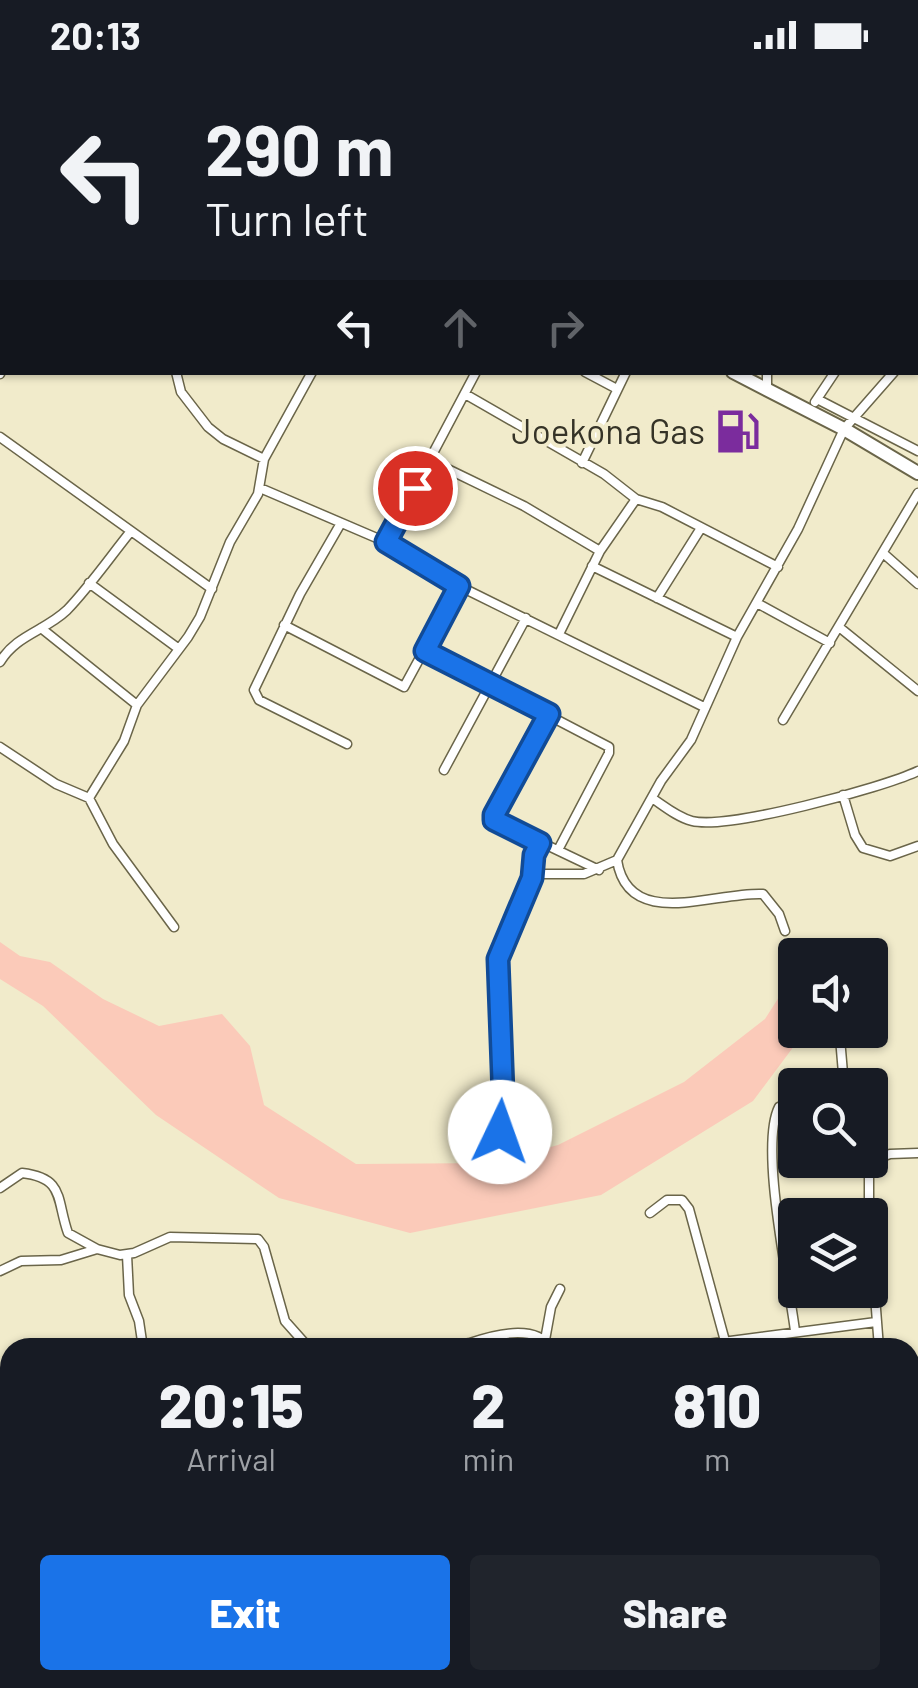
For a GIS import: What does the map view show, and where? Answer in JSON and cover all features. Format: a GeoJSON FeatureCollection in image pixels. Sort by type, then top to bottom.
{"type":"FeatureCollection","features":[{"type":"Feature","properties":{"kind":"main road"},"geometry":{"type":"LineString","coordinates":[[739,375],[767,390],[813,405],[844,429],[918,473]]}},
{"type":"Feature","properties":{"kind":"street"},"geometry":{"type":"LineString","coordinates":[[177,375],[181,392],[208,427],[264,459]]}},
{"type":"Feature","properties":{"kind":"street"},"geometry":{"type":"LineString","coordinates":[[89,798],[124,741],[137,705],[179,650],[212,589],[230,542],[260,488],[264,459],[310,375]]}},
{"type":"Feature","properties":{"kind":"street"},"geometry":{"type":"LineString","coordinates":[[386,542],[474,375]]}},
{"type":"Feature","properties":{"kind":"street"},"geometry":{"type":"LineString","coordinates":[[591,375],[617,389]]}},
{"type":"Feature","properties":{"kind":"street"},"geometry":{"type":"LineString","coordinates":[[582,463],[624,375]]}},
{"type":"Feature","properties":{"kind":"street"},"geometry":{"type":"LineString","coordinates":[[767,375],[767,390]]}},
{"type":"Feature","properties":{"kind":"street"},"geometry":{"type":"LineString","coordinates":[[833,375],[813,405],[855,416],[918,451]]}},
{"type":"Feature","properties":{"kind":"street"},"geometry":{"type":"LineString","coordinates":[[532,878],[553,873],[584,874],[617,860],[690,740],[844,429],[891,375]]}},
{"type":"Feature","properties":{"kind":"street"},"geometry":{"type":"LineString","coordinates":[[465,394],[614,480],[636,499],[662,507],[778,567]]}},
{"type":"Feature","properties":{"kind":"street"},"geometry":{"type":"LineString","coordinates":[[0,436],[212,589]]}},
{"type":"Feature","properties":{"kind":"street"},"geometry":{"type":"LineString","coordinates":[[429,460],[524,506],[600,552]]}},
{"type":"Feature","properties":{"kind":"street"},"geometry":{"type":"LineString","coordinates":[[260,488],[386,542],[459,586],[704,707]]}},
{"type":"Feature","properties":{"kind":"street"},"geometry":{"type":"LineString","coordinates":[[783,720],[918,493]]}},
{"type":"Feature","properties":{"kind":"street"},"geometry":{"type":"LineString","coordinates":[[559,634],[592,566],[636,499]]}},
{"type":"Feature","properties":{"kind":"street"},"geometry":{"type":"LineString","coordinates":[[341,522],[254,690],[259,700],[347,744]]}},
{"type":"Feature","properties":{"kind":"street"},"geometry":{"type":"LineString","coordinates":[[657,598],[701,528]]}},
{"type":"Feature","properties":{"kind":"street"},"geometry":{"type":"LineString","coordinates":[[0,661],[15,642],[67,610],[131,531]]}},
{"type":"Feature","properties":{"kind":"street"},"geometry":{"type":"LineString","coordinates":[[883,554],[918,584]]}},
{"type":"Feature","properties":{"kind":"street"},"geometry":{"type":"LineString","coordinates":[[592,566],[738,638]]}},
{"type":"Feature","properties":{"kind":"street"},"geometry":{"type":"LineString","coordinates":[[88,583],[179,650]]}},
{"type":"Feature","properties":{"kind":"street"},"geometry":{"type":"LineString","coordinates":[[284,626],[401,687],[409,682],[459,586]]}},
{"type":"Feature","properties":{"kind":"street"},"geometry":{"type":"LineString","coordinates":[[757,604],[830,643]]}},
{"type":"Feature","properties":{"kind":"street"},"geometry":{"type":"LineString","coordinates":[[444,770],[526,618]]}},
{"type":"Feature","properties":{"kind":"street"},"geometry":{"type":"LineString","coordinates":[[41,628],[137,705]]}},
{"type":"Feature","properties":{"kind":"street"},"geometry":{"type":"LineString","coordinates":[[839,628],[918,692]]}},
{"type":"Feature","properties":{"kind":"street"},"geometry":{"type":"LineString","coordinates":[[425,651],[609,747],[592,790],[558,850]]}},
{"type":"Feature","properties":{"kind":"street"},"geometry":{"type":"LineString","coordinates":[[549,714],[494,820],[599,870]]}},
{"type":"Feature","properties":{"kind":"street"},"geometry":{"type":"LineString","coordinates":[[0,747],[56,784],[89,798],[113,844],[174,927]]}},
{"type":"Feature","properties":{"kind":"street"},"geometry":{"type":"LineString","coordinates":[[652,798],[680,817],[707,822],[843,795],[896,782],[918,771]]}},
{"type":"Feature","properties":{"kind":"street"},"geometry":{"type":"LineString","coordinates":[[843,795],[863,848],[890,856],[918,846]]}},
{"type":"Feature","properties":{"kind":"street"},"geometry":{"type":"LineString","coordinates":[[500,1132],[503,1093],[498,959],[532,878],[534,855],[540,843]]}},
{"type":"Feature","properties":{"kind":"street"},"geometry":{"type":"LineString","coordinates":[[617,860],[623,884],[634,894],[651,900],[671,903],[763,894],[779,914],[786,931]]}},
{"type":"Feature","properties":{"kind":"street"},"geometry":{"type":"LineString","coordinates":[[778,1110],[771,1130],[772,1163],[795,1331]]}},
{"type":"Feature","properties":{"kind":"street"},"geometry":{"type":"LineString","coordinates":[[888,1154],[918,1154]]}},
{"type":"Feature","properties":{"kind":"street"},"geometry":{"type":"LineString","coordinates":[[0,1188],[22,1173],[48,1180],[56,1187],[68,1233],[97,1248],[127,1255],[170,1237],[258,1239],[264,1247],[285,1321],[300,1338]]}},
{"type":"Feature","properties":{"kind":"street"},"geometry":{"type":"LineString","coordinates":[[650,1212],[667,1200],[682,1200],[689,1209],[724,1338]]}},
{"type":"Feature","properties":{"kind":"street"},"geometry":{"type":"LineString","coordinates":[[0,1270],[21,1261],[61,1260],[97,1248]]}},
{"type":"Feature","properties":{"kind":"street"},"geometry":{"type":"LineString","coordinates":[[127,1255],[129,1295],[142,1338]]}},
{"type":"Feature","properties":{"kind":"street"},"geometry":{"type":"LineString","coordinates":[[549,1338],[552,1307],[560,1289]]}},
{"type":"Feature","properties":{"kind":"street"},"geometry":{"type":"LineString","coordinates":[[875,1308],[878,1338]]}},
{"type":"Feature","properties":{"kind":"street"},"geometry":{"type":"LineString","coordinates":[[746,1338],[876,1322]]}},
{"type":"Feature","properties":{"kind":"street"},"geometry":{"type":"LineString","coordinates":[[489,1338],[517,1334],[529,1338]]}},
{"type":"Feature","properties":{"kind":"shaded area"},"geometry":{"type":"Polygon","coordinates":[[[0,942],[20,956],[50,962],[103,999],[159,1026],[222,1014],[250,1046],[264,1105],[356,1164],[491,1163],[558,1145],[684,1082],[765,1019],[778,999],[778,1048],[793,1048],[753,1101],[601,1195],[410,1233],[279,1198],[156,1115],[43,1006],[0,979],[0,942]]]}},
{"type":"Feature","properties":{"kind":"place","name":"Joekona Gas"},"geometry":{"type":"Point","coordinates":[738,432]}},
{"type":"Feature","properties":{"kind":"route"},"geometry":{"type":"LineString","coordinates":[[415,488],[386,542],[459,586],[425,651],[549,714],[494,815],[494,820],[540,843],[534,855],[532,878],[498,959],[503,1093],[500,1132]]}}]}
